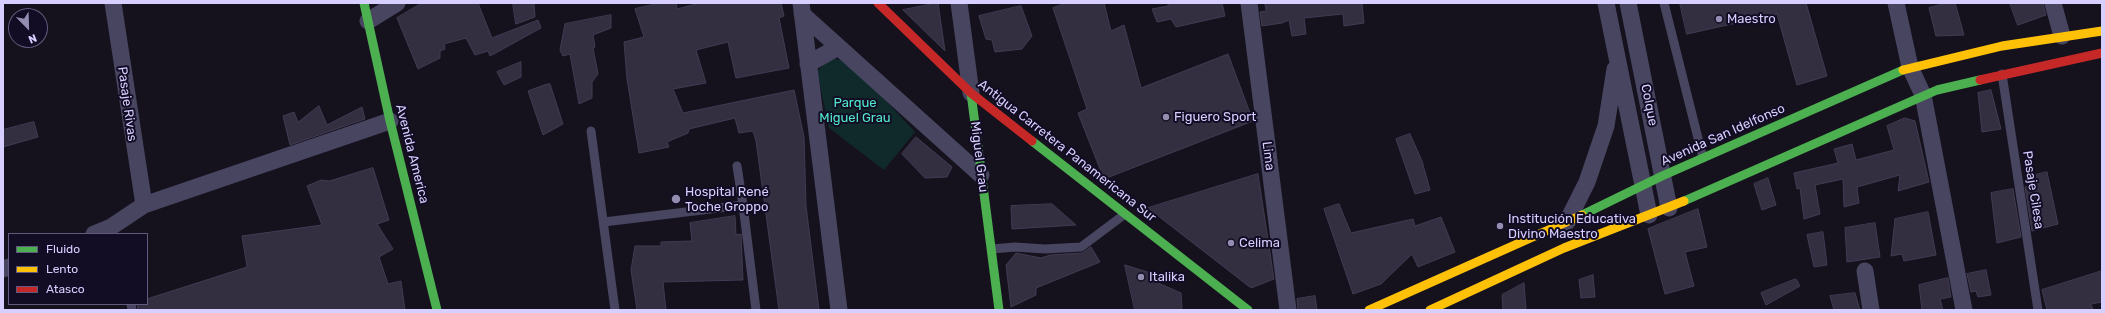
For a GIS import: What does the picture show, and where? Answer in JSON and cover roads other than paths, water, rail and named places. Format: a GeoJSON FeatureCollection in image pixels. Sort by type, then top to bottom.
{"type":"FeatureCollection","features":[{"type":"Feature","properties":{"kind":"main road","name":"Avenida America"},"geometry":{"type":"LineString","coordinates":[[364,3],[390,121],[437,310]]}},
{"type":"Feature","properties":{"kind":"main road","name":"Antigua Carretera Panamericana Sur"},"geometry":{"type":"LineString","coordinates":[[878,3],[971,93],[1248,310]]}},
{"type":"Feature","properties":{"kind":"main road","name":"Avenida San Idelfonso"},"geometry":{"type":"LineString","coordinates":[[1369,310],[1567,222],[1662,176],[1910,66],[2002,46],[2102,31]]}},
{"type":"Feature","properties":{"kind":"main road"},"geometry":{"type":"LineString","coordinates":[[1430,310],[1564,248],[1669,208],[1923,95],[1937,90],[2002,74],[2102,53]]}},
{"type":"Feature","properties":{"kind":"main road","name":"Miguel Grau"},"geometry":{"type":"LineString","coordinates":[[971,93],[999,310]]}},
{"type":"Feature","properties":{"kind":"street","name":"Pasaje Rivas"},"geometry":{"type":"LineString","coordinates":[[113,3],[144,205]]}},
{"type":"Feature","properties":{"kind":"street"},"geometry":{"type":"LineString","coordinates":[[368,22],[397,3]]}},
{"type":"Feature","properties":{"kind":"street","name":"Miguel Grau"},"geometry":{"type":"LineString","coordinates":[[959,3],[971,93]]}},
{"type":"Feature","properties":{"kind":"street","name":"Lima"},"geometry":{"type":"LineString","coordinates":[[1249,3],[1288,310]]}},
{"type":"Feature","properties":{"kind":"street","name":"Colque"},"geometry":{"type":"LineString","coordinates":[[1606,3],[1642,187],[1649,215]]}},
{"type":"Feature","properties":{"kind":"street","name":"Colque"},"geometry":{"type":"LineString","coordinates":[[1628,3],[1650,105],[1669,208]]}},
{"type":"Feature","properties":{"kind":"street"},"geometry":{"type":"LineString","coordinates":[[1896,3],[1910,66],[1923,95],[1964,310]]}},
{"type":"Feature","properties":{"kind":"street"},"geometry":{"type":"LineString","coordinates":[[2053,3],[2062,36]]}},
{"type":"Feature","properties":{"kind":"street"},"geometry":{"type":"LineString","coordinates":[[802,8],[838,47],[981,175]]}},
{"type":"Feature","properties":{"kind":"street"},"geometry":{"type":"LineString","coordinates":[[802,8],[839,310]]}},
{"type":"Feature","properties":{"kind":"street"},"geometry":{"type":"LineString","coordinates":[[808,64],[838,47]]}},
{"type":"Feature","properties":{"kind":"street","name":"Colque"},"geometry":{"type":"LineString","coordinates":[[1567,222],[1587,182],[1606,126],[1617,59]]}},
{"type":"Feature","properties":{"kind":"street"},"geometry":{"type":"LineString","coordinates":[[100,233],[112,231],[144,205],[390,121]]}},
{"type":"Feature","properties":{"kind":"street"},"geometry":{"type":"LineString","coordinates":[[1865,271],[1871,310]]}},
{"type":"Feature","properties":{"kind":"lane"},"geometry":{"type":"LineString","coordinates":[[1664,3],[1703,158]]}},
{"type":"Feature","properties":{"kind":"lane","name":"Pasaje Cilesa"},"geometry":{"type":"LineString","coordinates":[[2002,74],[2038,310]]}},
{"type":"Feature","properties":{"kind":"lane"},"geometry":{"type":"LineString","coordinates":[[591,131],[615,310]]}},
{"type":"Feature","properties":{"kind":"lane"},"geometry":{"type":"LineString","coordinates":[[738,166],[756,310]]}},
{"type":"Feature","properties":{"kind":"lane"},"geometry":{"type":"LineString","coordinates":[[604,222],[743,205]]}},
{"type":"Feature","properties":{"kind":"lane"},"geometry":{"type":"LineString","coordinates":[[992,249],[1015,247],[1045,250],[1081,247],[1126,214]]}},
{"type":"Feature","properties":{"kind":"place","name":"Maestro"},"geometry":{"type":"Point","coordinates":[1719,19]}},
{"type":"Feature","properties":{"kind":"place","name":"Figuero Sport"},"geometry":{"type":"Point","coordinates":[1166,117]}},
{"type":"Feature","properties":{"kind":"place","name":"Hospital René Toche Groppo"},"geometry":{"type":"Point","coordinates":[676,199]}},
{"type":"Feature","properties":{"kind":"place","name":"Institución Educativa Divino Maestro"},"geometry":{"type":"Point","coordinates":[1500,226]}},
{"type":"Feature","properties":{"kind":"place","name":"Celima"},"geometry":{"type":"Point","coordinates":[1231,243]}},
{"type":"Feature","properties":{"kind":"place","name":"Italika"},"geometry":{"type":"Point","coordinates":[1141,277]}},
{"type":"Feature","properties":{"kind":"park label","name":"Parque Miguel Grau"},"geometry":{"type":"Point","coordinates":[855,110]}}]}
